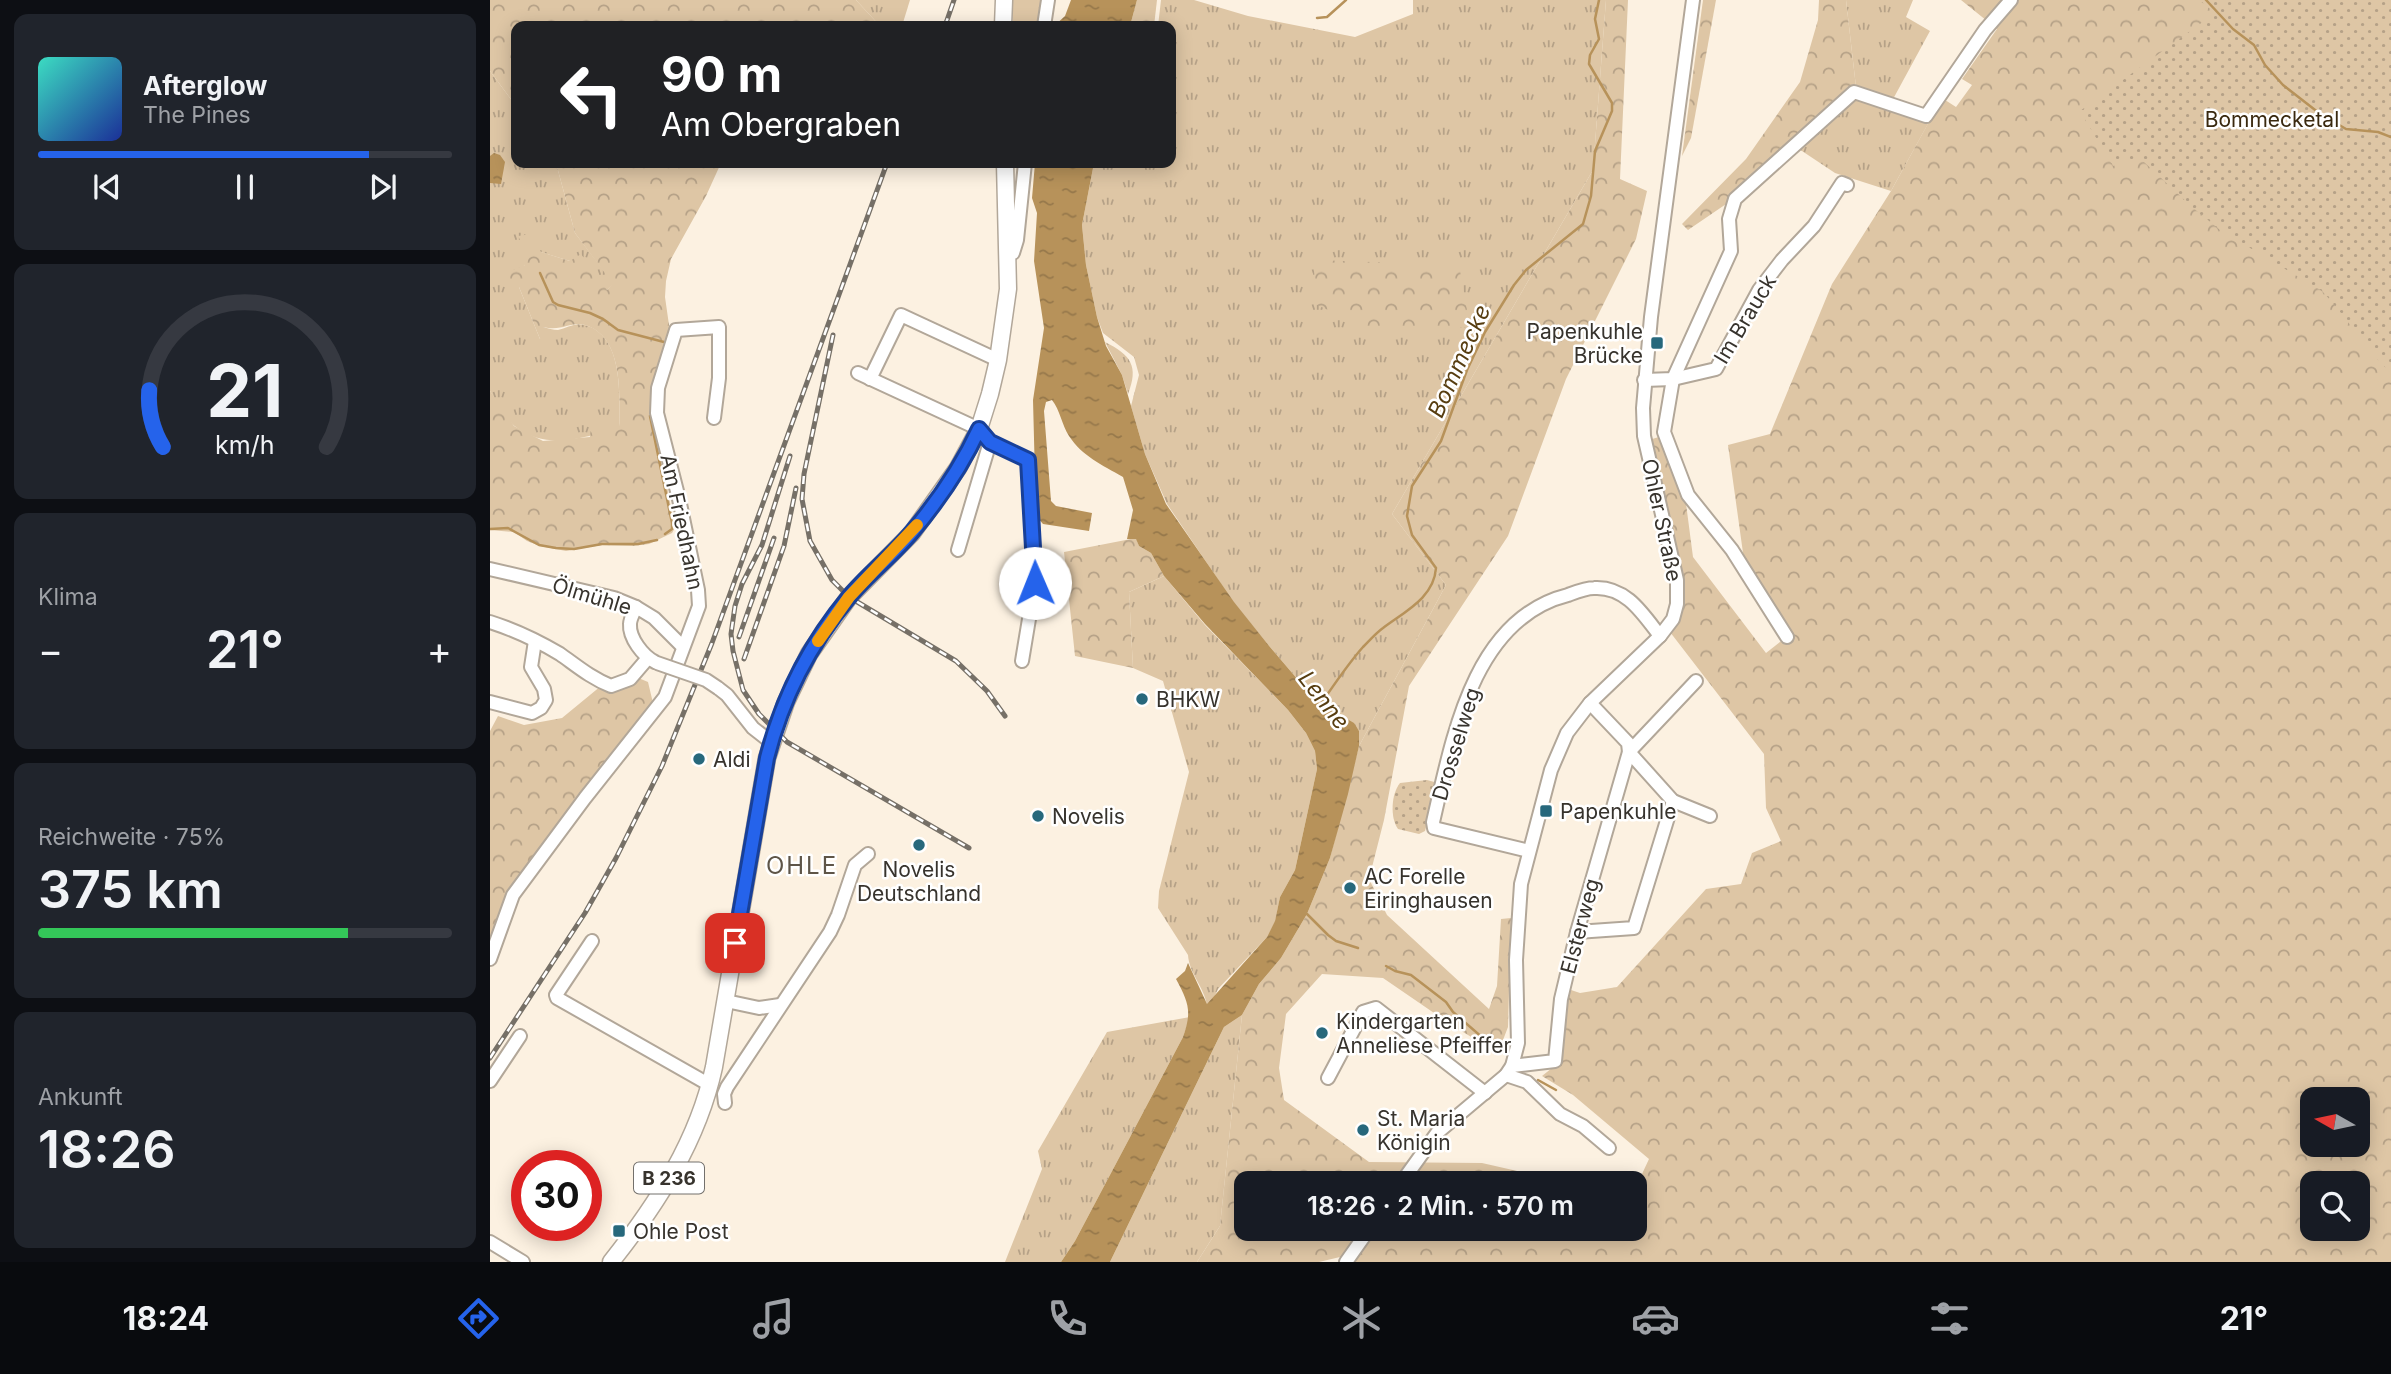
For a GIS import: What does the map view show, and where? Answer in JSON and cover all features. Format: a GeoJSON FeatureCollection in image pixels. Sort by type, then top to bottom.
{"type":"FeatureCollection","features":[{"type":"Feature","properties":{"kind":"main road"},"geometry":{"type":"LineString","coordinates":[[1003,21],[1004,0]]}},
{"type":"Feature","properties":{"kind":"main road","name":"B 236"},"geometry":{"type":"LineString","coordinates":[[611,1262],[668,1180],[693,1132],[710,1085],[758,804],[771,742],[786,702],[808,654],[849,597],[912,533],[958,468],[979,429],[998,360],[1008,289],[1005,168]]}},
{"type":"Feature","properties":{"kind":"street"},"geometry":{"type":"LineString","coordinates":[[1045,21],[1048,0]]}},
{"type":"Feature","properties":{"kind":"street","name":"Ohler Straße"},"geometry":{"type":"LineString","coordinates":[[1509,1070],[1518,1043],[1518,922],[1521,884],[1551,770],[1567,733],[1590,703],[1660,636],[1673,619],[1677,604],[1677,580],[1644,436],[1644,380],[1693,0]]}},
{"type":"Feature","properties":{"kind":"street"},"geometry":{"type":"LineString","coordinates":[[1787,638],[1732,550],[1688,495],[1664,432],[1673,379],[1731,251],[1729,219],[1735,199],[1854,92],[1926,116],[1985,30],[2011,0]]}},
{"type":"Feature","properties":{"kind":"street"},"geometry":{"type":"LineString","coordinates":[[1009,254],[1013,253],[1017,240],[1024,168]]}},
{"type":"Feature","properties":{"kind":"street","name":"Im Brauck"},"geometry":{"type":"LineString","coordinates":[[1644,380],[1673,379],[1716,369],[1759,290],[1782,260],[1814,226],[1842,183],[1847,185]]}},
{"type":"Feature","properties":{"kind":"street"},"geometry":{"type":"LineString","coordinates":[[870,379],[901,315],[998,360]]}},
{"type":"Feature","properties":{"kind":"street","name":"Am Friedhahn"},"geometry":{"type":"LineString","coordinates":[[490,959],[513,895],[665,697],[699,606],[679,499],[657,413],[658,388],[676,330],[719,327],[719,378],[714,418]]}},
{"type":"Feature","properties":{"kind":"street"},"geometry":{"type":"LineString","coordinates":[[858,373],[979,429],[990,442],[1028,460],[1035,583],[1022,661]]}},
{"type":"Feature","properties":{"kind":"street"},"geometry":{"type":"LineString","coordinates":[[958,550],[990,442]]}},
{"type":"Feature","properties":{"kind":"street","name":"Ölmühle"},"geometry":{"type":"LineString","coordinates":[[490,569],[614,598],[654,618],[682,646]]}},
{"type":"Feature","properties":{"kind":"street","name":"Drosselweg"},"geometry":{"type":"LineString","coordinates":[[1529,852],[1434,828],[1433,822],[1456,728],[1475,678],[1500,640],[1527,614],[1559,597],[1594,588],[1615,591],[1632,600],[1660,636]]}},
{"type":"Feature","properties":{"kind":"street"},"geometry":{"type":"LineString","coordinates":[[636,607],[629,623],[634,640],[652,660],[706,680],[718,688],[727,695],[753,728],[771,742]]}},
{"type":"Feature","properties":{"kind":"street"},"geometry":{"type":"LineString","coordinates":[[490,622],[517,631],[561,655],[591,677],[611,686],[631,679],[652,660]]}},
{"type":"Feature","properties":{"kind":"street"},"geometry":{"type":"LineString","coordinates":[[490,702],[532,713],[541,708],[546,700],[544,689],[531,667],[535,641]]}},
{"type":"Feature","properties":{"kind":"street"},"geometry":{"type":"LineString","coordinates":[[1629,752],[1696,681]]}},
{"type":"Feature","properties":{"kind":"street"},"geometry":{"type":"LineString","coordinates":[[1590,703],[1628,743],[1629,752],[1673,801],[1710,817]]}},
{"type":"Feature","properties":{"kind":"street","name":"Elsterweg"},"geometry":{"type":"LineString","coordinates":[[1509,1070],[1555,1061],[1561,999],[1577,932],[1629,752]]}},
{"type":"Feature","properties":{"kind":"street"},"geometry":{"type":"LineString","coordinates":[[1577,932],[1633,928],[1673,801]]}},
{"type":"Feature","properties":{"kind":"street"},"geometry":{"type":"LineString","coordinates":[[725,1103],[724,1094],[727,1087],[830,932],[855,865],[868,853]]}},
{"type":"Feature","properties":{"kind":"street"},"geometry":{"type":"LineString","coordinates":[[592,940],[556,995],[557,998],[710,1085]]}},
{"type":"Feature","properties":{"kind":"street"},"geometry":{"type":"LineString","coordinates":[[726,1002],[759,1008],[780,1005]]}},
{"type":"Feature","properties":{"kind":"street"},"geometry":{"type":"LineString","coordinates":[[1328,1078],[1363,1012],[1376,1008],[1485,1093]]}},
{"type":"Feature","properties":{"kind":"street"},"geometry":{"type":"LineString","coordinates":[[490,1081],[520,1036]]}},
{"type":"Feature","properties":{"kind":"street"},"geometry":{"type":"LineString","coordinates":[[1410,1171],[1437,1133],[1509,1070],[1527,1082],[1560,1114],[1583,1126],[1609,1148]]}},
{"type":"Feature","properties":{"kind":"street"},"geometry":{"type":"LineString","coordinates":[[1346,1262],[1361,1241]]}},
{"type":"Feature","properties":{"kind":"street"},"geometry":{"type":"LineString","coordinates":[[490,1242],[523,1262]]}},
{"type":"Feature","properties":{"kind":"green space"},"geometry":{"type":"Polygon","coordinates":[[[490,0],[856,0],[875,21],[511,21],[511,99],[490,71],[490,0]]]}},
{"type":"Feature","properties":{"kind":"green space"},"geometry":{"type":"Polygon","coordinates":[[[856,0],[910,0],[904,21],[875,21],[856,0]]]}},
{"type":"Feature","properties":{"kind":"green space"},"geometry":{"type":"Polygon","coordinates":[[[1012,0],[1046,0],[1043,21],[1013,21],[1012,0]]]}},
{"type":"Feature","properties":{"kind":"green space"},"geometry":{"type":"Polygon","coordinates":[[[1137,0],[1157,0],[1155,21],[1131,21],[1137,0]]]}},
{"type":"Feature","properties":{"kind":"green space"},"geometry":{"type":"Polygon","coordinates":[[[1161,0],[1194,0],[1248,16],[1355,37],[1413,14],[1413,0],[1606,0],[1593,170],[1392,514],[1446,585],[1359,746],[1359,731],[1342,715],[1316,701],[1270,647],[1234,603],[1167,504],[1145,454],[1131,406],[1139,375],[1134,357],[1103,333],[1097,317],[1086,265],[1082,225],[1093,168],[1176,168],[1176,21],[1159,21],[1161,0]]]}},
{"type":"Feature","properties":{"kind":"green space"},"geometry":{"type":"Polygon","coordinates":[[[1606,0],[1628,0],[1620,179],[1647,191],[1636,239],[1566,379],[1508,536],[1409,686],[1384,820],[1369,879],[1387,915],[1489,1009],[1497,986],[1501,919],[1511,918],[1508,1027],[1498,1053],[1383,978],[1322,974],[1286,1014],[1279,1068],[1284,1100],[1369,1162],[1482,1163],[1517,1171],[1234,1171],[1234,1241],[1647,1241],[1647,1171],[1643,1171],[1649,1159],[1573,1095],[1542,1076],[1557,1064],[1568,989],[1580,993],[1617,987],[1706,889],[1741,884],[1752,853],[1781,841],[1766,808],[1764,754],[1670,632],[1677,619],[1649,440],[1662,436],[1685,496],[1693,557],[1766,653],[1789,635],[1744,560],[1728,445],[1770,434],[1832,284],[1891,191],[1942,98],[1956,107],[1972,85],[1962,79],[1997,29],[1961,0],[2391,0],[2391,1262],[1352,1262],[1340,1257],[1319,1262],[1197,1262],[1220,1226],[1242,1015],[1259,984],[1281,958],[1307,914],[1330,858],[1359,746],[1446,585],[1392,514],[1593,170],[1606,0]]]}},
{"type":"Feature","properties":{"kind":"green space"},"geometry":{"type":"Polygon","coordinates":[[[1703,0],[1716,0],[1691,138],[1682,156],[1703,0]]]}},
{"type":"Feature","properties":{"kind":"green space"},"geometry":{"type":"Polygon","coordinates":[[[1819,0],[1846,0],[1856,87],[1732,200],[1688,230],[1682,224],[1746,159],[1800,82],[1818,20],[1819,0]]]}},
{"type":"Feature","properties":{"kind":"green space"},"geometry":{"type":"Polygon","coordinates":[[[1846,0],[1913,0],[1906,17],[1930,31],[1892,101],[1856,87],[1846,0]]]}},
{"type":"Feature","properties":{"kind":"green space","name":"Bommecketal"},"geometry":{"type":"Polygon","coordinates":[[[2199,0],[2391,0],[2391,373],[2322,291],[2220,230],[2144,162],[2131,159],[2113,166],[2080,111],[2215,13],[2199,0]]]}},
{"type":"Feature","properties":{"kind":"green space"},"geometry":{"type":"Polygon","coordinates":[[[490,71],[511,99],[511,168],[557,168],[575,233],[614,284],[607,290],[570,261],[524,247],[525,265],[520,269],[519,287],[540,339],[543,327],[558,330],[581,324],[598,331],[607,341],[617,368],[620,426],[580,438],[541,439],[528,434],[508,420],[490,391],[490,71]]]}},
{"type":"Feature","properties":{"kind":"green space"},"geometry":{"type":"Polygon","coordinates":[[[1855,97],[1929,122],[1891,191],[1835,173],[1799,149],[1855,97]]]}},
{"type":"Feature","properties":{"kind":"green space"},"geometry":{"type":"Polygon","coordinates":[[[557,168],[719,168],[671,259],[666,281],[665,297],[670,332],[653,414],[675,528],[672,533],[649,544],[602,545],[566,551],[540,546],[514,532],[490,530],[490,391],[514,426],[543,441],[590,437],[591,426],[620,426],[617,368],[607,341],[598,331],[580,324],[543,327],[546,336],[540,339],[519,287],[500,275],[525,265],[517,254],[524,247],[518,236],[531,234],[541,252],[570,261],[581,254],[607,290],[613,284],[575,233],[557,168]]]}},
{"type":"Feature","properties":{"kind":"green space"},"geometry":{"type":"Polygon","coordinates":[[[1314,260],[1459,265],[1470,327],[1371,330],[1315,304],[1314,260]]]}},
{"type":"Feature","properties":{"kind":"green space"},"geometry":{"type":"Polygon","coordinates":[[[1105,342],[1121,352],[1130,362],[1133,376],[1128,394],[1122,375],[1105,342]]]}},
{"type":"Feature","properties":{"kind":"green space"},"geometry":{"type":"Polygon","coordinates":[[[1136,538],[1139,546],[1151,553],[1164,576],[1129,592],[1133,668],[1075,656],[1064,552],[1136,538]]]}},
{"type":"Feature","properties":{"kind":"green space"},"geometry":{"type":"Polygon","coordinates":[[[1164,576],[1205,625],[1288,710],[1306,733],[1315,751],[1317,769],[1295,870],[1280,897],[1275,922],[1267,937],[1218,989],[1212,1002],[1207,1005],[1188,955],[1158,908],[1159,891],[1189,772],[1163,681],[1133,668],[1129,592],[1164,576]]]}},
{"type":"Feature","properties":{"kind":"green space"},"geometry":{"type":"Polygon","coordinates":[[[629,674],[648,682],[653,703],[509,896],[490,937],[490,731],[498,716],[524,725],[562,718],[607,681],[629,674]]]}},
{"type":"Feature","properties":{"kind":"green space"},"geometry":{"type":"Polygon","coordinates":[[[1427,780],[1438,783],[1425,831],[1419,834],[1398,829],[1393,813],[1393,799],[1397,788],[1400,783],[1427,780]]]}},
{"type":"Feature","properties":{"kind":"green space"},"geometry":{"type":"Polygon","coordinates":[[[1242,1015],[1220,1226],[1197,1262],[1110,1262],[1224,1027],[1242,1015]]]}},
{"type":"Feature","properties":{"kind":"green space"},"geometry":{"type":"Polygon","coordinates":[[[1190,1017],[1183,1037],[1075,1241],[1061,1262],[1005,1262],[1042,1169],[1038,1151],[1107,1032],[1190,1017]]]}},
{"type":"Feature","properties":{"kind":"water"},"geometry":{"type":"Polygon","coordinates":[[[1071,0],[1137,0],[1131,21],[1060,21],[1065,16],[1071,0]]]}},
{"type":"Feature","properties":{"kind":"water"},"geometry":{"type":"Polygon","coordinates":[[[494,153],[500,155],[505,162],[501,184],[490,183],[490,156],[494,153]]]}},
{"type":"Feature","properties":{"kind":"water"},"geometry":{"type":"Polygon","coordinates":[[[1035,168],[1093,168],[1082,225],[1086,265],[1097,317],[1106,346],[1122,375],[1145,454],[1166,504],[1234,602],[1270,647],[1316,701],[1354,723],[1359,731],[1359,746],[1330,858],[1307,914],[1281,958],[1259,984],[1242,1015],[1224,1027],[1110,1262],[1061,1262],[1075,1241],[1183,1037],[1188,1021],[1188,1008],[1176,979],[1185,971],[1188,963],[1207,1004],[1267,937],[1275,921],[1280,897],[1295,870],[1317,769],[1315,751],[1306,733],[1288,710],[1205,624],[1164,576],[1151,553],[1139,546],[1136,539],[1127,539],[1133,510],[1123,477],[1093,460],[1074,443],[1052,400],[1046,402],[1044,411],[1051,501],[1056,506],[1092,513],[1089,531],[1043,524],[1036,516],[1033,400],[1044,328],[1034,261],[1037,213],[1032,198],[1035,168]]]}},
{"type":"Feature","properties":{"kind":"waterway"},"geometry":{"type":"LineString","coordinates":[[1317,18],[1327,17],[1346,0]]}},
{"type":"Feature","properties":{"kind":"waterway","name":"Bommecke"},"geometry":{"type":"LineString","coordinates":[[1320,705],[1363,647],[1380,630],[1417,603],[1430,588],[1436,568],[1412,535],[1407,516],[1412,486],[1441,441],[1467,370],[1485,332],[1514,285],[1526,270],[1583,224],[1591,196],[1595,151],[1612,111],[1612,103],[1589,64],[1590,55],[1599,39],[1595,19],[1599,0]]}},
{"type":"Feature","properties":{"kind":"waterway","name":"Bommecke"},"geometry":{"type":"LineString","coordinates":[[2206,0],[2233,29],[2254,45],[2265,65],[2283,85],[2319,113],[2346,129],[2378,132],[2391,137]]}},
{"type":"Feature","properties":{"kind":"waterway"},"geometry":{"type":"LineString","coordinates":[[540,273],[553,302],[558,305],[590,313],[618,330],[664,342]]}},
{"type":"Feature","properties":{"kind":"waterway"},"geometry":{"type":"LineString","coordinates":[[650,416],[672,523],[672,529],[665,534]]}},
{"type":"Feature","properties":{"kind":"waterway"},"geometry":{"type":"LineString","coordinates":[[490,529],[508,528],[539,545],[556,548],[638,544],[657,540]]}},
{"type":"Feature","properties":{"kind":"waterway"},"geometry":{"type":"LineString","coordinates":[[1307,914],[1336,941],[1358,948]]}},
{"type":"Feature","properties":{"kind":"waterway"},"geometry":{"type":"LineString","coordinates":[[1386,966],[1411,975],[1446,1002],[1453,1012],[1499,1052]]}},
{"type":"Feature","properties":{"kind":"waterway"},"geometry":{"type":"LineString","coordinates":[[1538,1080],[1556,1090]]}},
{"type":"Feature","properties":{"kind":"railway"},"geometry":{"type":"LineString","coordinates":[[947,21],[954,0]]}},
{"type":"Feature","properties":{"kind":"railway"},"geometry":{"type":"LineString","coordinates":[[490,1058],[585,913],[662,766],[712,643],[885,168]]}},
{"type":"Feature","properties":{"kind":"railway"},"geometry":{"type":"LineString","coordinates":[[833,335],[804,474],[802,499],[810,541],[832,580],[849,597],[956,661],[987,691],[1005,716]]}},
{"type":"Feature","properties":{"kind":"railway"},"geometry":{"type":"LineString","coordinates":[[790,456],[762,545],[742,584],[735,606],[731,634],[743,690],[759,714],[787,742],[969,848]]}},
{"type":"Feature","properties":{"kind":"railway"},"geometry":{"type":"LineString","coordinates":[[744,659],[784,546],[796,488]]}},
{"type":"Feature","properties":{"kind":"railway"},"geometry":{"type":"LineString","coordinates":[[739,637],[774,538]]}},
{"type":"Feature","properties":{"kind":"slow traffic"},"geometry":{"type":"LineString","coordinates":[[818,641],[849,597],[917,525]]}},
{"type":"Feature","properties":{"kind":"place","name":"Papenkuhle Brücke"},"geometry":{"type":"Point","coordinates":[1657,343]}},
{"type":"Feature","properties":{"kind":"place","name":"BHKW"},"geometry":{"type":"Point","coordinates":[1142,699]}},
{"type":"Feature","properties":{"kind":"place","name":"Aldi"},"geometry":{"type":"Point","coordinates":[699,759]}},
{"type":"Feature","properties":{"kind":"place","name":"Papenkuhle"},"geometry":{"type":"Point","coordinates":[1546,811]}},
{"type":"Feature","properties":{"kind":"place","name":"Novelis"},"geometry":{"type":"Point","coordinates":[1038,816]}},
{"type":"Feature","properties":{"kind":"place","name":"Novelis Deutschland"},"geometry":{"type":"Point","coordinates":[919,845]}},
{"type":"Feature","properties":{"kind":"place","name":"AC Forelle Eiringhausen"},"geometry":{"type":"Point","coordinates":[1350,888]}},
{"type":"Feature","properties":{"kind":"place","name":"Kindergarten Anneliese Pfeiffer"},"geometry":{"type":"Point","coordinates":[1322,1033]}},
{"type":"Feature","properties":{"kind":"place","name":"St. Maria Königin"},"geometry":{"type":"Point","coordinates":[1363,1130]}},
{"type":"Feature","properties":{"kind":"place","name":"Ohle Post"},"geometry":{"type":"Point","coordinates":[619,1231]}},
{"type":"Feature","properties":{"kind":"district","name":"OHLE"},"geometry":{"type":"Point","coordinates":[802,865]}},
{"type":"Feature","properties":{"kind":"route"},"geometry":{"type":"LineString","coordinates":[[735,943],[767,758],[774,731],[808,654],[849,597],[912,533],[958,468],[979,429],[990,442],[1028,460],[1035,583]]}},
{"type":"Feature","properties":{"kind":"water label","name":"Lenne"},"geometry":{"type":"Point","coordinates":[1324,700]}}]}
